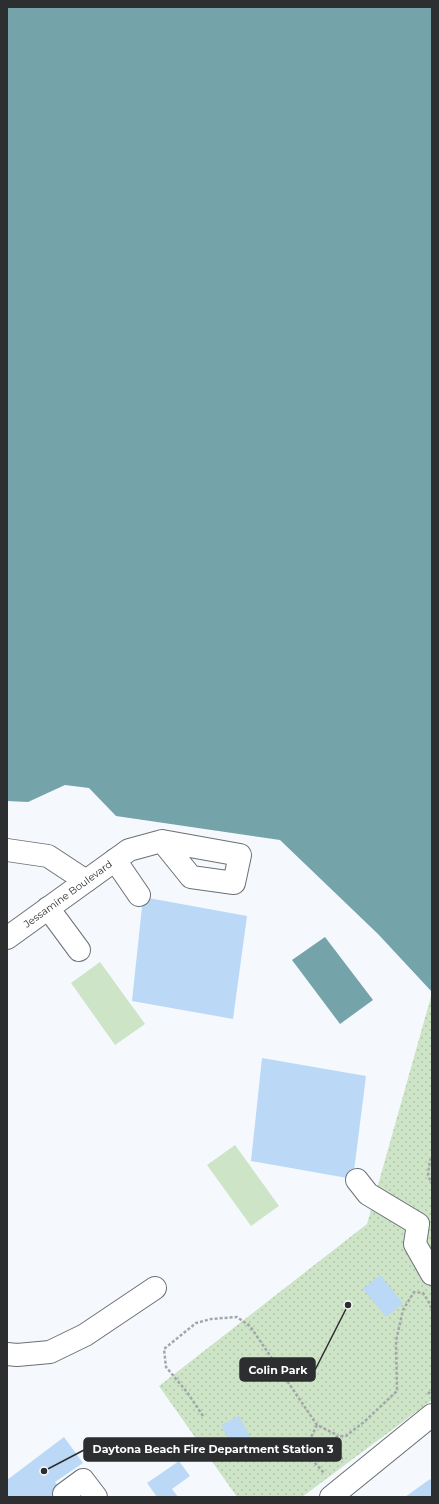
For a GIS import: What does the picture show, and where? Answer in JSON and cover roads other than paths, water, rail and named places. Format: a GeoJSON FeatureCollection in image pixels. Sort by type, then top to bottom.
{"type":"FeatureCollection","features":[{"type":"Feature","properties":{"kind":"street"},"geometry":{"type":"LineString","coordinates":[[139,895],[122,855],[162,841]]}},
{"type":"Feature","properties":{"kind":"street"},"geometry":{"type":"LineString","coordinates":[[7,850],[48,856],[86,881]]}},
{"type":"Feature","properties":{"kind":"street","name":"Jessamine Boulevard"},"geometry":{"type":"LineString","coordinates":[[7,938],[122,855]]}},
{"type":"Feature","properties":{"kind":"street"},"geometry":{"type":"LineString","coordinates":[[48,908],[79,950]]}},
{"type":"Feature","properties":{"kind":"street"},"geometry":{"type":"LineString","coordinates":[[357,1180],[368,1194],[425,1227],[415,1244],[432,1274]]}},
{"type":"Feature","properties":{"kind":"street"},"geometry":{"type":"LineString","coordinates":[[7,1354],[17,1355],[50,1352],[85,1335],[154,1288]]}},
{"type":"Feature","properties":{"kind":"street"},"geometry":{"type":"LineString","coordinates":[[331,1497],[429,1405]]}},
{"type":"Feature","properties":{"kind":"street"},"geometry":{"type":"LineString","coordinates":[[64,1494],[83,1480],[96,1497]]}},
{"type":"Feature","properties":{"kind":"water"},"geometry":{"type":"Polygon","coordinates":[[[7,7],[432,7],[432,992],[378,934],[280,840],[116,816],[89,788],[65,785],[28,802],[7,801],[7,7]]]}},
{"type":"Feature","properties":{"kind":"water"},"geometry":{"type":"Polygon","coordinates":[[[325,937],[373,1000],[340,1024],[292,960],[325,937]]]}},
{"type":"Feature","properties":{"kind":"place","name":"Colin Park"},"geometry":{"type":"Point","coordinates":[348,1305]}},
{"type":"Feature","properties":{"kind":"place","name":"Daytona Beach Fire Department Station 3"},"geometry":{"type":"Point","coordinates":[44,1471]}}]}
